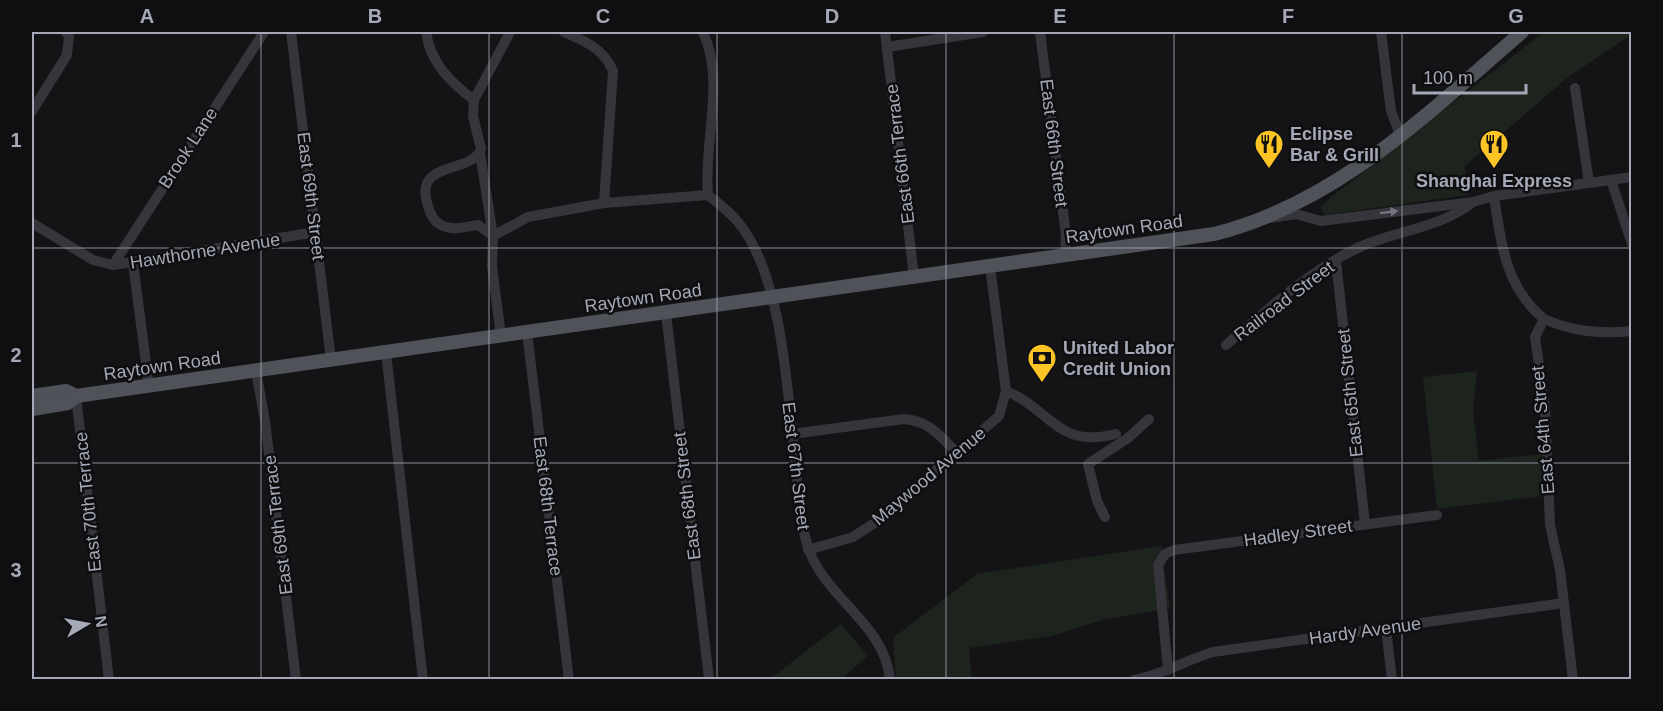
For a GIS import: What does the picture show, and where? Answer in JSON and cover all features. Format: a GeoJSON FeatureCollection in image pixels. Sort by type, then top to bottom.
{"type":"FeatureCollection","features":[{"type":"Feature","properties":{"kind":"main road","name":"Raytown Road"},"geometry":{"type":"LineString","coordinates":[[32,408],[68,403],[76,396],[1214,234],[1264,219],[1337,181],[1401,137],[1522,32]]}},
{"type":"Feature","properties":{"kind":"main road","name":"Raytown Road"},"geometry":{"type":"LineString","coordinates":[[32,396],[66,391],[76,396]]}},
{"type":"Feature","properties":{"kind":"street"},"geometry":{"type":"LineString","coordinates":[[32,111],[67,54],[70,46],[66,32]]}},
{"type":"Feature","properties":{"kind":"street","name":"Brook Lane"},"geometry":{"type":"LineString","coordinates":[[112,265],[264,32]]}},
{"type":"Feature","properties":{"kind":"street","name":"East 69th Street"},"geometry":{"type":"LineString","coordinates":[[291,32],[331,360]]}},
{"type":"Feature","properties":{"kind":"street"},"geometry":{"type":"LineString","coordinates":[[426,32],[432,56],[444,74],[474,100]]}},
{"type":"Feature","properties":{"kind":"street"},"geometry":{"type":"LineString","coordinates":[[501,336],[492,266],[493,236],[473,116],[474,100],[510,32]]}},
{"type":"Feature","properties":{"kind":"street"},"geometry":{"type":"LineString","coordinates":[[564,32],[591,45],[608,58],[613,71],[604,203]]}},
{"type":"Feature","properties":{"kind":"street"},"geometry":{"type":"LineString","coordinates":[[493,236],[528,217],[604,203],[708,195],[706,173],[714,82],[703,32]]}},
{"type":"Feature","properties":{"kind":"street","name":"East 66th Terrace"},"geometry":{"type":"LineString","coordinates":[[885,32],[914,277]]}},
{"type":"Feature","properties":{"kind":"street"},"geometry":{"type":"LineString","coordinates":[[887,47],[983,32]]}},
{"type":"Feature","properties":{"kind":"street","name":"East 66th Street"},"geometry":{"type":"LineString","coordinates":[[1040,32],[1066,235],[1065,256]]}},
{"type":"Feature","properties":{"kind":"street"},"geometry":{"type":"LineString","coordinates":[[1380,32],[1391,111],[1401,137]]}},
{"type":"Feature","properties":{"kind":"street"},"geometry":{"type":"LineString","coordinates":[[1575,88],[1589,183]]}},
{"type":"Feature","properties":{"kind":"street"},"geometry":{"type":"LineString","coordinates":[[480,153],[474,160],[436,173],[427,184],[426,200],[431,215],[438,223],[455,229],[478,225],[493,236]]}},
{"type":"Feature","properties":{"kind":"street"},"geometry":{"type":"LineString","coordinates":[[1264,219],[1296,214],[1321,221],[1331,220],[1473,202],[1494,196],[1632,177]]}},
{"type":"Feature","properties":{"kind":"street"},"geometry":{"type":"LineString","coordinates":[[1611,180],[1632,244]]}},
{"type":"Feature","properties":{"kind":"street","name":"East 67th Street"},"geometry":{"type":"LineString","coordinates":[[708,195],[739,223],[759,258],[774,297],[801,513],[808,550],[821,575],[880,644],[888,661],[890,680]]}},
{"type":"Feature","properties":{"kind":"street"},"geometry":{"type":"LineString","coordinates":[[1494,196],[1502,249],[1510,275],[1526,301],[1544,319],[1568,329],[1590,333],[1632,331]]}},
{"type":"Feature","properties":{"kind":"street","name":"Railroad Street"},"geometry":{"type":"LineString","coordinates":[[1226,345],[1309,277],[1336,261],[1366,244],[1457,215],[1473,202]]}},
{"type":"Feature","properties":{"kind":"street","name":"Hawthorne Avenue"},"geometry":{"type":"LineString","coordinates":[[32,223],[93,260],[112,265],[316,232]]}},
{"type":"Feature","properties":{"kind":"street","name":"East 65th Street"},"geometry":{"type":"LineString","coordinates":[[1336,261],[1365,524]]}},
{"type":"Feature","properties":{"kind":"street"},"geometry":{"type":"LineString","coordinates":[[133,263],[149,386]]}},
{"type":"Feature","properties":{"kind":"street"},"geometry":{"type":"LineString","coordinates":[[990,266],[1005,397],[1019,396],[1060,428],[1078,438],[1096,439],[1116,434]]}},
{"type":"Feature","properties":{"kind":"street","name":"East 68th Street"},"geometry":{"type":"LineString","coordinates":[[666,313],[709,679]]}},
{"type":"Feature","properties":{"kind":"street","name":"East 64th Street"},"geometry":{"type":"LineString","coordinates":[[1544,319],[1535,337],[1545,408],[1550,525],[1564,603],[1573,680]]}},
{"type":"Feature","properties":{"kind":"street","name":"East 68th Terrace"},"geometry":{"type":"LineString","coordinates":[[526,332],[569,680]]}},
{"type":"Feature","properties":{"kind":"street"},"geometry":{"type":"LineString","coordinates":[[386,352],[423,680]]}},
{"type":"Feature","properties":{"kind":"street","name":"East 69th Terrace"},"geometry":{"type":"LineString","coordinates":[[256,370],[266,421],[296,680]]}},
{"type":"Feature","properties":{"kind":"street","name":"East 70th Terrace"},"geometry":{"type":"LineString","coordinates":[[76,396],[108,680]]}},
{"type":"Feature","properties":{"kind":"street","name":"Maywood Avenue"},"geometry":{"type":"LineString","coordinates":[[808,550],[853,537],[876,522],[999,416],[1005,397]]}},
{"type":"Feature","properties":{"kind":"street"},"geometry":{"type":"LineString","coordinates":[[792,434],[904,419],[917,420],[931,426],[957,453]]}},
{"type":"Feature","properties":{"kind":"street"},"geometry":{"type":"LineString","coordinates":[[1105,517],[1097,501],[1088,464],[1128,438],[1149,419]]}},
{"type":"Feature","properties":{"kind":"street","name":"Hadley Street"},"geometry":{"type":"LineString","coordinates":[[1168,670],[1158,565],[1162,557],[1174,550],[1437,515]]}},
{"type":"Feature","properties":{"kind":"street","name":"Hardy Avenue"},"geometry":{"type":"LineString","coordinates":[[1155,678],[1168,670],[1214,652],[1564,603]]}},
{"type":"Feature","properties":{"kind":"street"},"geometry":{"type":"LineString","coordinates":[[1386,628],[1392,680]]}},
{"type":"Feature","properties":{"kind":"street"},"geometry":{"type":"LineString","coordinates":[[1134,680],[1155,678]]}},
{"type":"Feature","properties":{"kind":"shaded area"},"geometry":{"type":"Polygon","coordinates":[[[1544,32],[1631,32],[1632,34],[1567,78],[1465,166],[1468,195],[1325,215],[1320,206],[1544,32]]]}},
{"type":"Feature","properties":{"kind":"shaded area"},"geometry":{"type":"Polygon","coordinates":[[[1477,371],[1473,410],[1479,461],[1543,454],[1543,496],[1437,509],[1423,377],[1477,371]]]}},
{"type":"Feature","properties":{"kind":"shaded area"},"geometry":{"type":"Polygon","coordinates":[[[1161,546],[1170,608],[1106,619],[1051,636],[969,648],[972,679],[896,679],[893,638],[977,574],[1161,546]]]}},
{"type":"Feature","properties":{"kind":"shaded area"},"geometry":{"type":"Polygon","coordinates":[[[841,624],[868,656],[841,679],[770,679],[841,624]]]}},
{"type":"Feature","properties":{"kind":"place","name":"Eclipse Bar & Grill"},"geometry":{"type":"Point","coordinates":[1269,170]}},
{"type":"Feature","properties":{"kind":"place","name":"Shanghai Express"},"geometry":{"type":"Point","coordinates":[1494,170]}},
{"type":"Feature","properties":{"kind":"place","name":"United Labor Credit Union"},"geometry":{"type":"Point","coordinates":[1042,384]}}]}
